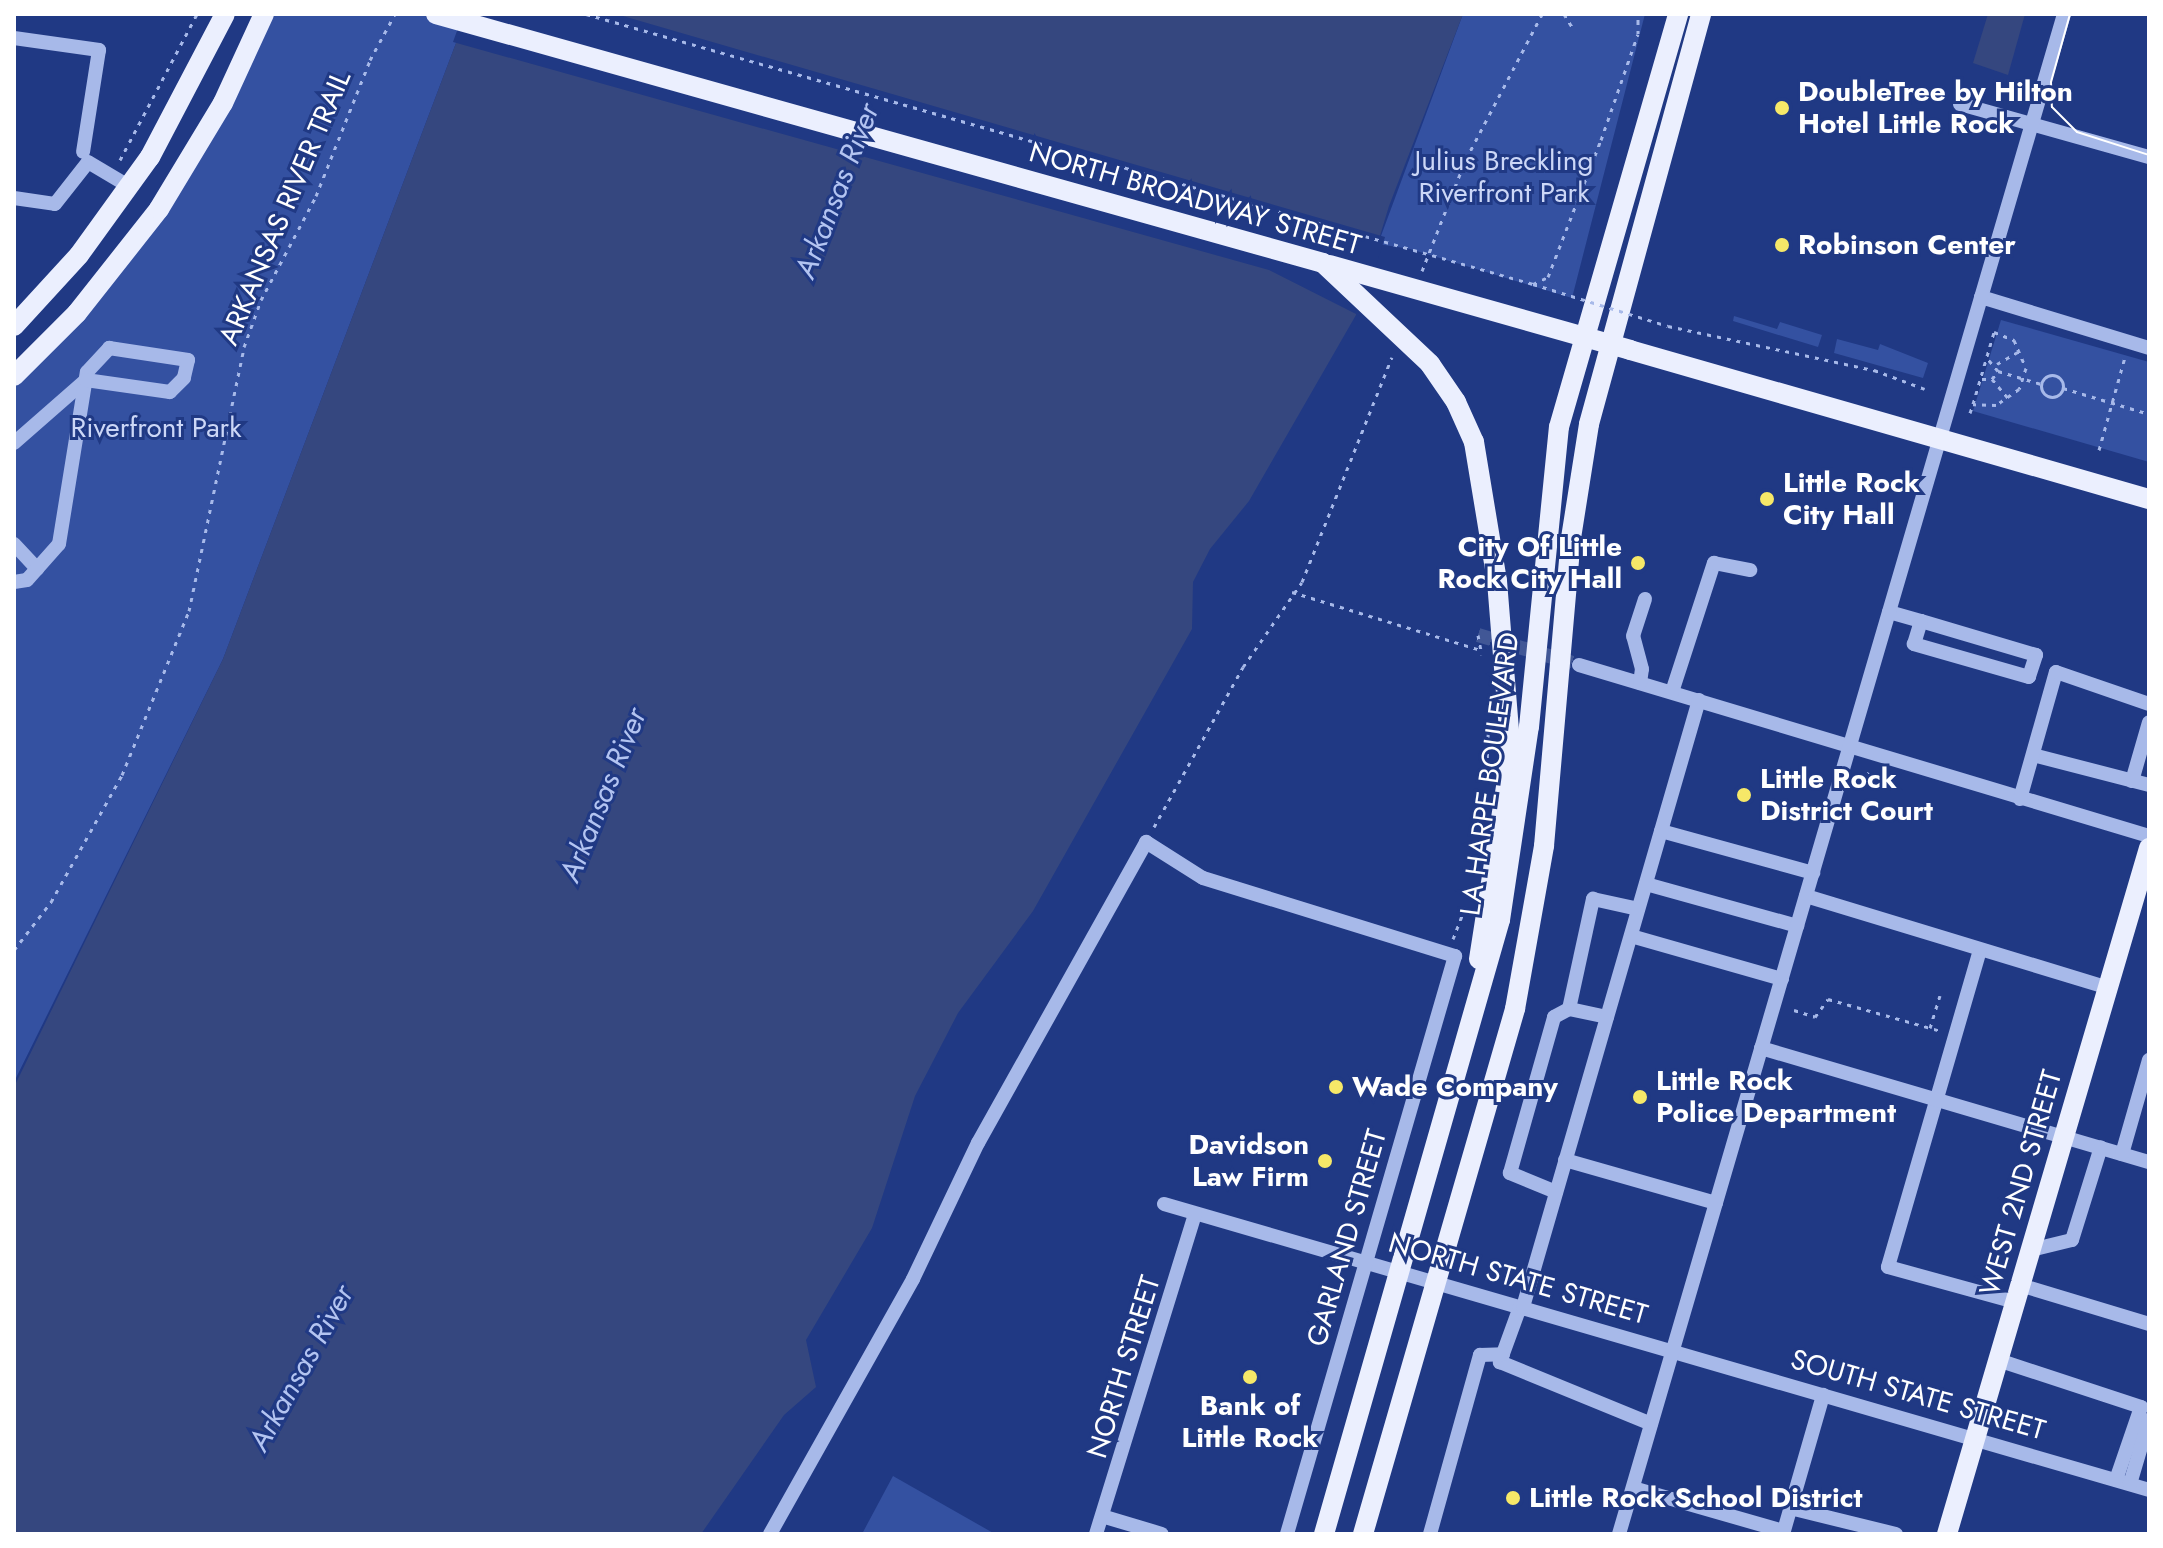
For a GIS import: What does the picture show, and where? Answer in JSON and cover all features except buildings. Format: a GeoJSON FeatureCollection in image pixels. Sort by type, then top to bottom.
{"type":"FeatureCollection","features":[{"type":"Feature","properties":{"kind":"main road"},"geometry":{"type":"LineString","coordinates":[[14,326],[125,194],[173,119],[225,14]]}},
{"type":"Feature","properties":{"kind":"main road"},"geometry":{"type":"LineString","coordinates":[[14,376],[96,291],[159,209],[223,103],[264,14]]}},
{"type":"Feature","properties":{"kind":"main road","name":"NORTH BROADWAY STREET"},"geometry":{"type":"LineString","coordinates":[[436,14],[2149,499]]}},
{"type":"Feature","properties":{"kind":"main road","name":"LA HARPE BOULEVARD"},"geometry":{"type":"LineString","coordinates":[[1324,1534],[1468,1046],[1515,842],[1559,427],[1678,14]]}},
{"type":"Feature","properties":{"kind":"main road","name":"LA HARPE BOULEVARD"},"geometry":{"type":"LineString","coordinates":[[1363,1534],[1503,1059],[1527,955],[1544,846],[1572,527],[1589,424],[1701,14]]}},
{"type":"Feature","properties":{"kind":"main road"},"geometry":{"type":"LineString","coordinates":[[1323,263],[1430,364],[1456,402],[1474,442],[1497,581],[1511,754],[1468,1046]]}},
{"type":"Feature","properties":{"kind":"main road","name":"WEST 2ND STREET"},"geometry":{"type":"LineString","coordinates":[[1947,1534],[2149,848]]}},
{"type":"Feature","properties":{"kind":"street"},"geometry":{"type":"LineString","coordinates":[[1619,1534],[2064,14]]}},
{"type":"Feature","properties":{"kind":"street"},"geometry":{"type":"LineString","coordinates":[[14,38],[99,50],[83,152]]}},
{"type":"Feature","properties":{"kind":"street"},"geometry":{"type":"LineString","coordinates":[[1960,104],[2149,157]]}},
{"type":"Feature","properties":{"kind":"street"},"geometry":{"type":"LineString","coordinates":[[14,198],[55,204],[88,162],[125,194]]}},
{"type":"Feature","properties":{"kind":"street"},"geometry":{"type":"LineString","coordinates":[[1981,297],[2149,348]]}},
{"type":"Feature","properties":{"kind":"street"},"geometry":{"type":"LineString","coordinates":[[14,443],[86,380],[109,348],[188,360],[184,378],[170,392],[86,380]]}},
{"type":"Feature","properties":{"kind":"street"},"geometry":{"type":"LineString","coordinates":[[14,582],[27,580],[59,544],[86,380]]}},
{"type":"Feature","properties":{"kind":"street"},"geometry":{"type":"LineString","coordinates":[[14,544],[37,569]]}},
{"type":"Feature","properties":{"kind":"street"},"geometry":{"type":"LineString","coordinates":[[1672,692],[1714,563],[1750,570]]}},
{"type":"Feature","properties":{"kind":"street"},"geometry":{"type":"LineString","coordinates":[[1640,683],[1642,669],[1633,636],[1645,599]]}},
{"type":"Feature","properties":{"kind":"street"},"geometry":{"type":"LineString","coordinates":[[1889,612],[2036,655],[2056,672],[2149,704]]}},
{"type":"Feature","properties":{"kind":"street"},"geometry":{"type":"LineString","coordinates":[[1921,621],[1914,644],[2029,677],[2036,655]]}},
{"type":"Feature","properties":{"kind":"street"},"geometry":{"type":"LineString","coordinates":[[1579,665],[1849,749],[2149,836]]}},
{"type":"Feature","properties":{"kind":"street"},"geometry":{"type":"LineString","coordinates":[[2020,799],[2056,672]]}},
{"type":"Feature","properties":{"kind":"street"},"geometry":{"type":"LineString","coordinates":[[1651,1424],[1500,1362],[1521,1307],[1556,1192],[1699,700]]}},
{"type":"Feature","properties":{"kind":"street"},"geometry":{"type":"LineString","coordinates":[[2132,781],[2149,722]]}},
{"type":"Feature","properties":{"kind":"street"},"geometry":{"type":"LineString","coordinates":[[2033,755],[2149,785]]}},
{"type":"Feature","properties":{"kind":"street"},"geometry":{"type":"LineString","coordinates":[[1661,831],[1813,873]]}},
{"type":"Feature","properties":{"kind":"street"},"geometry":{"type":"LineString","coordinates":[[770,1534],[913,1279],[978,1143],[1146,842],[1203,878],[1451,955]]}},
{"type":"Feature","properties":{"kind":"street"},"geometry":{"type":"LineString","coordinates":[[1646,884],[1797,926]]}},
{"type":"Feature","properties":{"kind":"street"},"geometry":{"type":"LineString","coordinates":[[1806,896],[2108,988]]}},
{"type":"Feature","properties":{"kind":"street"},"geometry":{"type":"LineString","coordinates":[[1569,1009],[1593,899],[1638,909]]}},
{"type":"Feature","properties":{"kind":"street"},"geometry":{"type":"LineString","coordinates":[[1631,936],[1782,979]]}},
{"type":"Feature","properties":{"kind":"street"},"geometry":{"type":"LineString","coordinates":[[1980,950],[1939,1100],[1888,1267],[2149,1324]]}},
{"type":"Feature","properties":{"kind":"street","name":"GARLAND STREET"},"geometry":{"type":"LineString","coordinates":[[1287,1534],[1367,1264],[1451,955]]}},
{"type":"Feature","properties":{"kind":"street"},"geometry":{"type":"LineString","coordinates":[[1556,1192],[1510,1173],[1554,1017],[1569,1009],[1607,1017]]}},
{"type":"Feature","properties":{"kind":"street"},"geometry":{"type":"LineString","coordinates":[[1761,1048],[2149,1162]]}},
{"type":"Feature","properties":{"kind":"street"},"geometry":{"type":"LineString","coordinates":[[2122,1154],[2149,1060]]}},
{"type":"Feature","properties":{"kind":"street"},"geometry":{"type":"LineString","coordinates":[[2031,1250],[2072,1240],[2101,1147]]}},
{"type":"Feature","properties":{"kind":"street"},"geometry":{"type":"LineString","coordinates":[[1565,1160],[1716,1203]]}},
{"type":"Feature","properties":{"kind":"street","name":"NORTH STATE STREET"},"geometry":{"type":"LineString","coordinates":[[1164,1204],[1673,1351]]}},
{"type":"Feature","properties":{"kind":"street","name":"NORTH STREET"},"geometry":{"type":"LineString","coordinates":[[1096,1534],[1105,1517],[1195,1214]]}},
{"type":"Feature","properties":{"kind":"street","name":"SOUTH STATE STREET"},"geometry":{"type":"LineString","coordinates":[[1673,1351],[2149,1490]]}},
{"type":"Feature","properties":{"kind":"street"},"geometry":{"type":"LineString","coordinates":[[1430,1534],[1480,1355],[1503,1354]]}},
{"type":"Feature","properties":{"kind":"street"},"geometry":{"type":"LineString","coordinates":[[1998,1360],[2141,1407],[2123,1482]]}},
{"type":"Feature","properties":{"kind":"street"},"geometry":{"type":"LineString","coordinates":[[1633,1488],[1783,1533],[1823,1395]]}},
{"type":"Feature","properties":{"kind":"street"},"geometry":{"type":"LineString","coordinates":[[2123,1482],[2149,1420]]}},
{"type":"Feature","properties":{"kind":"street"},"geometry":{"type":"LineString","coordinates":[[1790,1508],[1896,1534]]}},
{"type":"Feature","properties":{"kind":"street"},"geometry":{"type":"LineString","coordinates":[[1105,1517],[1162,1534]]}},
{"type":"Feature","properties":{"kind":"path"},"geometry":{"type":"LineString","coordinates":[[120,160],[197,14]]}},
{"type":"Feature","properties":{"kind":"path","name":"ARKANSAS RIVER TRAIL"},"geometry":{"type":"LineString","coordinates":[[14,950],[51,902],[122,775],[189,611],[244,347],[261,300],[316,196],[370,60],[395,14]]}},
{"type":"Feature","properties":{"kind":"path"},"geometry":{"type":"LineString","coordinates":[[586,14],[1533,284],[1668,326],[1874,370],[1925,389]]}},
{"type":"Feature","properties":{"kind":"path"},"geometry":{"type":"LineString","coordinates":[[1564,14],[1574,30]]}},
{"type":"Feature","properties":{"kind":"path"},"geometry":{"type":"LineString","coordinates":[[1533,284],[1548,277],[1638,34],[1638,14]]}},
{"type":"Feature","properties":{"kind":"path"},"geometry":{"type":"LineString","coordinates":[[1970,413],[1994,332],[2014,340],[2021,350],[2024,379],[2008,399],[1996,405],[1973,404]]}},
{"type":"Feature","properties":{"kind":"path"},"geometry":{"type":"LineString","coordinates":[[1997,364],[2021,350]]}},
{"type":"Feature","properties":{"kind":"path"},"geometry":{"type":"LineString","coordinates":[[2099,450],[2126,354]]}},
{"type":"Feature","properties":{"kind":"path"},"geometry":{"type":"LineString","coordinates":[[1987,358],[1997,364]]}},
{"type":"Feature","properties":{"kind":"path"},"geometry":{"type":"LineString","coordinates":[[1992,379],[1998,371],[1997,364]]}},
{"type":"Feature","properties":{"kind":"path"},"geometry":{"type":"LineString","coordinates":[[1998,371],[2041,384],[2049,397],[2063,388]]}},
{"type":"Feature","properties":{"kind":"path"},"geometry":{"type":"LineString","coordinates":[[2041,384],[2055,376],[2063,388],[2149,414]]}},
{"type":"Feature","properties":{"kind":"path"},"geometry":{"type":"LineString","coordinates":[[1981,379],[1992,379]]}},
{"type":"Feature","properties":{"kind":"path"},"geometry":{"type":"LineString","coordinates":[[1992,379],[2008,399]]}},
{"type":"Feature","properties":{"kind":"path"},"geometry":{"type":"LineString","coordinates":[[1146,842],[1243,667],[1292,592],[1302,582]]}},
{"type":"Feature","properties":{"kind":"path"},"geometry":{"type":"LineString","coordinates":[[1292,592],[1491,653]]}},
{"type":"Feature","properties":{"kind":"path"},"geometry":{"type":"LineString","coordinates":[[1478,635],[1482,659]]}},
{"type":"Feature","properties":{"kind":"path"},"geometry":{"type":"LineString","coordinates":[[1487,776],[1488,718]]}},
{"type":"Feature","properties":{"kind":"path"},"geometry":{"type":"LineString","coordinates":[[1862,781],[1869,772]]}},
{"type":"Feature","properties":{"kind":"path"},"geometry":{"type":"LineString","coordinates":[[1451,955],[1468,895]]}},
{"type":"Feature","properties":{"kind":"path"},"geometry":{"type":"LineString","coordinates":[[1930,1028],[1940,996]]}},
{"type":"Feature","properties":{"kind":"path"},"geometry":{"type":"LineString","coordinates":[[1794,1010],[1815,1017],[1828,999],[1949,1033]]}},
{"type":"Feature","properties":{"kind":"path"},"geometry":{"type":"LineString","coordinates":[[1854,1006],[1856,999]]}},
{"type":"Feature","properties":{"kind":"green space","name":"Riverfront Park"},"geometry":{"type":"Polygon","coordinates":[[[264,14],[467,14],[223,659],[14,1082],[14,374],[159,209],[264,14]]]}},
{"type":"Feature","properties":{"kind":"green space","name":"Julius Breckling Riverfront Park"},"geometry":{"type":"Polygon","coordinates":[[[1463,14],[1645,14],[1572,298],[1410,249],[1378,244],[1463,14]]]}},
{"type":"Feature","properties":{"kind":"green space"},"geometry":{"type":"Polygon","coordinates":[[[1734,316],[1777,329],[1780,322],[1822,335],[1818,347],[1733,321],[1734,316]]]}},
{"type":"Feature","properties":{"kind":"green space"},"geometry":{"type":"Polygon","coordinates":[[[2001,320],[2149,362],[2149,462],[1973,411],[2001,320]]]}},
{"type":"Feature","properties":{"kind":"green space"},"geometry":{"type":"Polygon","coordinates":[[[1837,339],[1878,350],[1880,344],[1928,363],[1923,378],[1834,353],[1837,339]]]}},
{"type":"Feature","properties":{"kind":"green space"},"geometry":{"type":"Polygon","coordinates":[[[893,1476],[995,1534],[862,1534],[893,1476]]]}},
{"type":"Feature","properties":{"kind":"water","name":"Arkansas River"},"geometry":{"type":"Polygon","coordinates":[[[467,14],[1463,14],[1389,206],[1356,315],[1249,501],[1210,549],[1193,582],[1192,629],[1033,911],[958,1013],[915,1096],[872,1228],[806,1340],[816,1387],[784,1415],[701,1534],[14,1534],[14,1087],[223,659],[467,14]]]}},
{"type":"Feature","properties":{"kind":"water"},"geometry":{"type":"Polygon","coordinates":[[[1988,14],[2025,14],[2008,75],[1973,63],[1988,14]]]}},
{"type":"Feature","properties":{"kind":"pier"},"geometry":{"type":"Polygon","coordinates":[[[463,14],[616,14],[1385,237],[1360,316],[1269,270],[453,42],[463,14]]]}},
{"type":"Feature","properties":{"kind":"tunnel"},"geometry":{"type":"LineString","coordinates":[[1478,635],[1579,665]]}},
{"type":"Feature","properties":{"kind":"tram line"},"geometry":{"type":"LineString","coordinates":[[2070,14],[2051,82],[2052,107],[2077,132],[2149,155]]}},
{"type":"Feature","properties":{"kind":"place","name":"DoubleTree by Hilton Hotel Little Rock"},"geometry":{"type":"Point","coordinates":[1782,108]}},
{"type":"Feature","properties":{"kind":"place","name":"Robinson Center"},"geometry":{"type":"Point","coordinates":[1782,245]}},
{"type":"Feature","properties":{"kind":"place","name":"Little Rock City Hall"},"geometry":{"type":"Point","coordinates":[1767,499]}},
{"type":"Feature","properties":{"kind":"place","name":"City Of Little Rock City Hall"},"geometry":{"type":"Point","coordinates":[1638,563]}},
{"type":"Feature","properties":{"kind":"place","name":"Little Rock District Court"},"geometry":{"type":"Point","coordinates":[1744,795]}},
{"type":"Feature","properties":{"kind":"place","name":"Wade Company"},"geometry":{"type":"Point","coordinates":[1336,1087]}},
{"type":"Feature","properties":{"kind":"place","name":"Little Rock Police Department"},"geometry":{"type":"Point","coordinates":[1640,1097]}},
{"type":"Feature","properties":{"kind":"place","name":"Davidson Law Firm"},"geometry":{"type":"Point","coordinates":[1325,1161]}},
{"type":"Feature","properties":{"kind":"place","name":"Bank of Little Rock"},"geometry":{"type":"Point","coordinates":[1250,1377]}},
{"type":"Feature","properties":{"kind":"place","name":"Little Rock School District"},"geometry":{"type":"Point","coordinates":[1513,1498]}}]}
